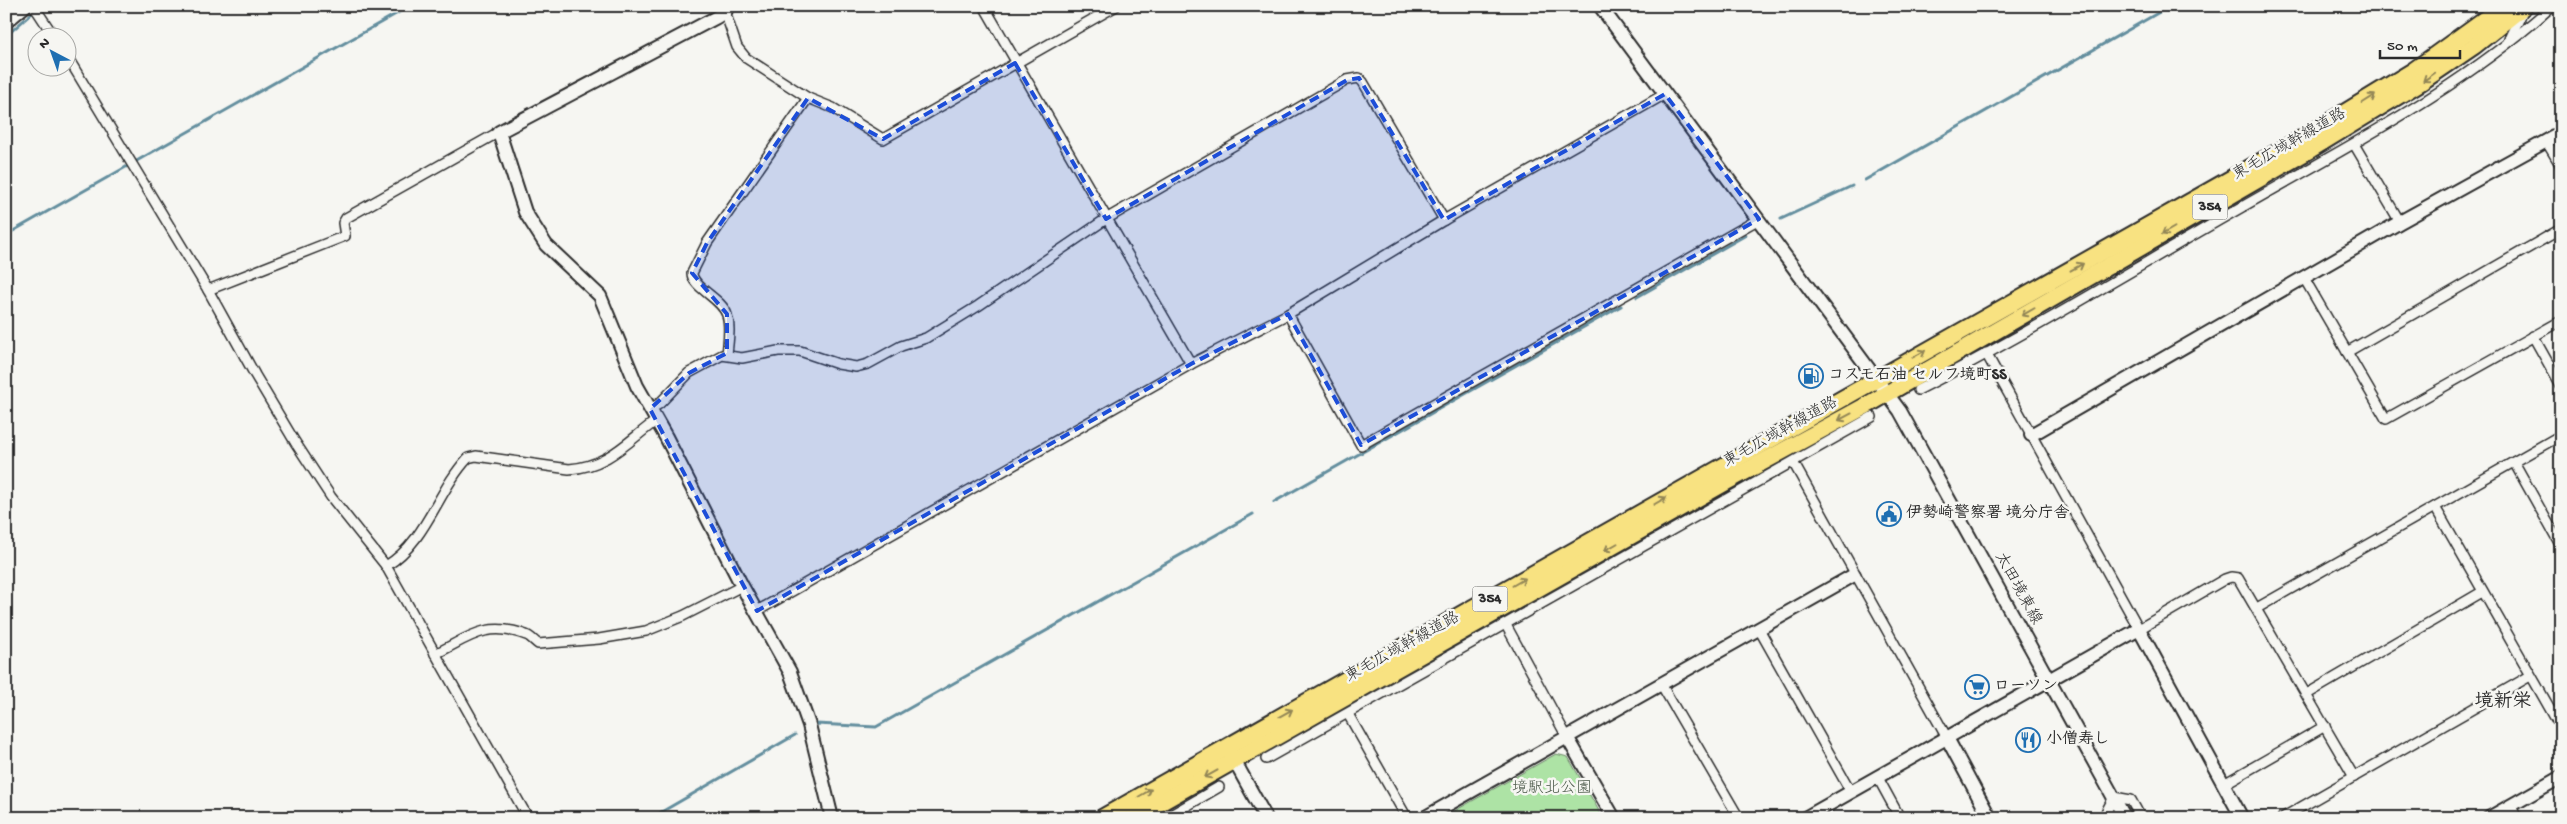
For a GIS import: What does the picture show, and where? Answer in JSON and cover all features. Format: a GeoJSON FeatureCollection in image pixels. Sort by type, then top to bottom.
{"type":"FeatureCollection","features":[{"type":"Feature","properties":{"kind":"highway","name":"東毛広域幹線道路"},"geometry":{"type":"LineString","coordinates":[[1102,818],[1877,378],[2081,265],[2358,105],[2413,71],[2503,6]]}},
{"type":"Feature","properties":{"kind":"highway","name":"東毛広域幹線道路"},"geometry":{"type":"LineString","coordinates":[[1133,818],[2088,278],[2421,82],[2474,46],[2524,6]]}},
{"type":"Feature","properties":{"kind":"street"},"geometry":{"type":"LineString","coordinates":[[6,22],[25,6]]}},
{"type":"Feature","properties":{"kind":"street"},"geometry":{"type":"LineString","coordinates":[[34,6],[48,28]]}},
{"type":"Feature","properties":{"kind":"street"},"geometry":{"type":"LineString","coordinates":[[984,6],[1015,63],[1191,364]]}},
{"type":"Feature","properties":{"kind":"street"},"geometry":{"type":"LineString","coordinates":[[208,290],[345,236],[343,222],[346,218],[499,132],[726,9],[740,52],[808,98],[833,108],[883,139],[1116,6]]}},
{"type":"Feature","properties":{"kind":"street","name":"太田境東線"},"geometry":{"type":"LineString","coordinates":[[1600,6],[1900,410],[2125,818]]}},
{"type":"Feature","properties":{"kind":"street"},"geometry":{"type":"LineString","coordinates":[[2508,42],[2512,28],[2520,22],[2524,6]]}},
{"type":"Feature","properties":{"kind":"street"},"geometry":{"type":"LineString","coordinates":[[1918,390],[2354,144],[2426,99],[2508,42],[2552,6]]}},
{"type":"Feature","properties":{"kind":"street"},"geometry":{"type":"LineString","coordinates":[[78,75],[208,290],[255,375],[306,459],[331,497],[386,566],[528,818]]}},
{"type":"Feature","properties":{"kind":"street"},"geometry":{"type":"LineString","coordinates":[[650,409],[659,404],[689,373],[716,357],[727,355],[747,357],[788,350],[800,351],[850,367],[868,364],[900,346],[926,338],[953,322],[1106,218],[1347,80],[1359,78],[1364,82],[1444,220]]}},
{"type":"Feature","properties":{"kind":"street"},"geometry":{"type":"LineString","coordinates":[[757,611],[1191,364],[1288,314],[1444,220],[1665,94]]}},
{"type":"Feature","properties":{"kind":"street"},"geometry":{"type":"LineString","coordinates":[[727,355],[727,314],[720,302],[695,282],[692,274],[707,243],[808,98]]}},
{"type":"Feature","properties":{"kind":"street"},"geometry":{"type":"LineString","coordinates":[[499,132],[519,198],[531,222],[546,245],[600,296],[627,367],[657,420],[742,586],[790,672],[809,725],[832,818]]}},
{"type":"Feature","properties":{"kind":"street"},"geometry":{"type":"LineString","coordinates":[[2031,435],[2400,222],[2561,133]]}},
{"type":"Feature","properties":{"kind":"street"},"geometry":{"type":"LineString","coordinates":[[2546,141],[2561,166]]}},
{"type":"Feature","properties":{"kind":"street"},"geometry":{"type":"LineString","coordinates":[[2354,144],[2400,222]]}},
{"type":"Feature","properties":{"kind":"street"},"geometry":{"type":"LineString","coordinates":[[1288,314],[1361,445],[1759,219]]}},
{"type":"Feature","properties":{"kind":"street"},"geometry":{"type":"LineString","coordinates":[[2347,352],[2561,229]]}},
{"type":"Feature","properties":{"kind":"street"},"geometry":{"type":"LineString","coordinates":[[2088,278],[2120,277]]}},
{"type":"Feature","properties":{"kind":"street"},"geometry":{"type":"LineString","coordinates":[[2304,278],[2386,418],[2391,418],[2561,321]]}},
{"type":"Feature","properties":{"kind":"street"},"geometry":{"type":"LineString","coordinates":[[2533,336],[2561,386]]}},
{"type":"Feature","properties":{"kind":"street"},"geometry":{"type":"LineString","coordinates":[[1986,352],[2242,818]]}},
{"type":"Feature","properties":{"kind":"street"},"geometry":{"type":"LineString","coordinates":[[1266,759],[1872,417]]}},
{"type":"Feature","properties":{"kind":"street"},"geometry":{"type":"LineString","coordinates":[[386,566],[415,541],[468,458],[476,456],[569,469],[582,468],[614,455],[657,420]]}},
{"type":"Feature","properties":{"kind":"street"},"geometry":{"type":"LineString","coordinates":[[2257,608],[2561,435]]}},
{"type":"Feature","properties":{"kind":"street"},"geometry":{"type":"LineString","coordinates":[[1793,462],[1990,818]]}},
{"type":"Feature","properties":{"kind":"street"},"geometry":{"type":"LineString","coordinates":[[2514,462],[2561,546]]}},
{"type":"Feature","properties":{"kind":"street"},"geometry":{"type":"LineString","coordinates":[[1709,510],[1726,482]]}},
{"type":"Feature","properties":{"kind":"street"},"geometry":{"type":"LineString","coordinates":[[2435,507],[2561,728]]}},
{"type":"Feature","properties":{"kind":"street"},"geometry":{"type":"LineString","coordinates":[[1424,818],[1854,575]]}},
{"type":"Feature","properties":{"kind":"street"},"geometry":{"type":"LineString","coordinates":[[1805,818],[2231,577],[2238,578],[2257,608],[2354,776]]}},
{"type":"Feature","properties":{"kind":"street"},"geometry":{"type":"LineString","coordinates":[[435,654],[474,633],[487,629],[526,634],[535,642],[542,644],[636,633],[683,616],[742,586]]}},
{"type":"Feature","properties":{"kind":"street"},"geometry":{"type":"LineString","coordinates":[[2307,694],[2482,592]]}},
{"type":"Feature","properties":{"kind":"street"},"geometry":{"type":"LineString","coordinates":[[1506,625],[1614,818]]}},
{"type":"Feature","properties":{"kind":"street"},"geometry":{"type":"LineString","coordinates":[[1759,629],[1851,792]]}},
{"type":"Feature","properties":{"kind":"street"},"geometry":{"type":"LineString","coordinates":[[1388,673],[1412,678]]}},
{"type":"Feature","properties":{"kind":"street"},"geometry":{"type":"LineString","coordinates":[[2282,818],[2530,676]]}},
{"type":"Feature","properties":{"kind":"street"},"geometry":{"type":"LineString","coordinates":[[1661,684],[1739,818]]}},
{"type":"Feature","properties":{"kind":"street"},"geometry":{"type":"LineString","coordinates":[[1348,714],[1407,818]]}},
{"type":"Feature","properties":{"kind":"street"},"geometry":{"type":"LineString","coordinates":[[2224,784],[2325,726]]}},
{"type":"Feature","properties":{"kind":"street"},"geometry":{"type":"LineString","coordinates":[[1226,746],[1266,818]]}},
{"type":"Feature","properties":{"kind":"street"},"geometry":{"type":"LineString","coordinates":[[1877,776],[1900,818]]}},
{"type":"Feature","properties":{"kind":"street"},"geometry":{"type":"LineString","coordinates":[[2489,818],[2561,777]]}},
{"type":"Feature","properties":{"kind":"street"},"geometry":{"type":"LineString","coordinates":[[1166,818],[1219,787]]}},
{"type":"Feature","properties":{"kind":"street"},"geometry":{"type":"LineString","coordinates":[[2110,818],[2106,812],[2114,797],[2131,800],[2141,818]]}},
{"type":"Feature","properties":{"kind":"street"},"geometry":{"type":"LineString","coordinates":[[1161,818],[1164,801]]}},
{"type":"Feature","properties":{"kind":"street"},"geometry":{"type":"LineString","coordinates":[[2511,805],[2518,818]]}},
{"type":"Feature","properties":{"kind":"highlighted area"},"geometry":{"type":"Polygon","coordinates":[[[1015,63],[1106,219],[1347,80],[1359,78],[1444,220],[1665,94],[1759,219],[1361,445],[1288,314],[1191,364],[757,611],[650,409],[689,373],[727,353],[727,314],[692,273],[707,243],[808,98],[883,139],[1015,63]]]}},
{"type":"Feature","properties":{"kind":"green space","name":"境駅北公園"},"geometry":{"type":"Polygon","coordinates":[[[1556,754],[1568,757],[1603,818],[1442,818],[1556,754]]]}},
{"type":"Feature","properties":{"kind":"waterway"},"geometry":{"type":"LineString","coordinates":[[6,36],[40,6]]}},
{"type":"Feature","properties":{"kind":"waterway"},"geometry":{"type":"LineString","coordinates":[[6,235],[410,6]]}},
{"type":"Feature","properties":{"kind":"waterway"},"geometry":{"type":"LineString","coordinates":[[1865,180],[2170,6]]}},
{"type":"Feature","properties":{"kind":"waterway"},"geometry":{"type":"LineString","coordinates":[[1781,219],[1852,186]]}},
{"type":"Feature","properties":{"kind":"waterway"},"geometry":{"type":"LineString","coordinates":[[1637,297],[1746,235]]}},
{"type":"Feature","properties":{"kind":"waterway"},"geometry":{"type":"LineString","coordinates":[[1274,502],[1621,306]]}},
{"type":"Feature","properties":{"kind":"waterway"},"geometry":{"type":"LineString","coordinates":[[816,724],[876,727],[1253,514]]}},
{"type":"Feature","properties":{"kind":"waterway"},"geometry":{"type":"LineString","coordinates":[[651,818],[795,735]]}},
{"type":"Feature","properties":{"kind":"place","name":"コスモ石油 セルフ境町SS"},"geometry":{"type":"Point","coordinates":[1811,376]}},
{"type":"Feature","properties":{"kind":"place","name":"伊勢崎警察署 境分庁舎"},"geometry":{"type":"Point","coordinates":[1889,514]}},
{"type":"Feature","properties":{"kind":"place","name":"ローソン"},"geometry":{"type":"Point","coordinates":[1977,687]}},
{"type":"Feature","properties":{"kind":"place","name":"小僧寿し"},"geometry":{"type":"Point","coordinates":[2028,740]}},
{"type":"Feature","properties":{"kind":"district","name":"境新栄"},"geometry":{"type":"Point","coordinates":[2503,702]}}]}
